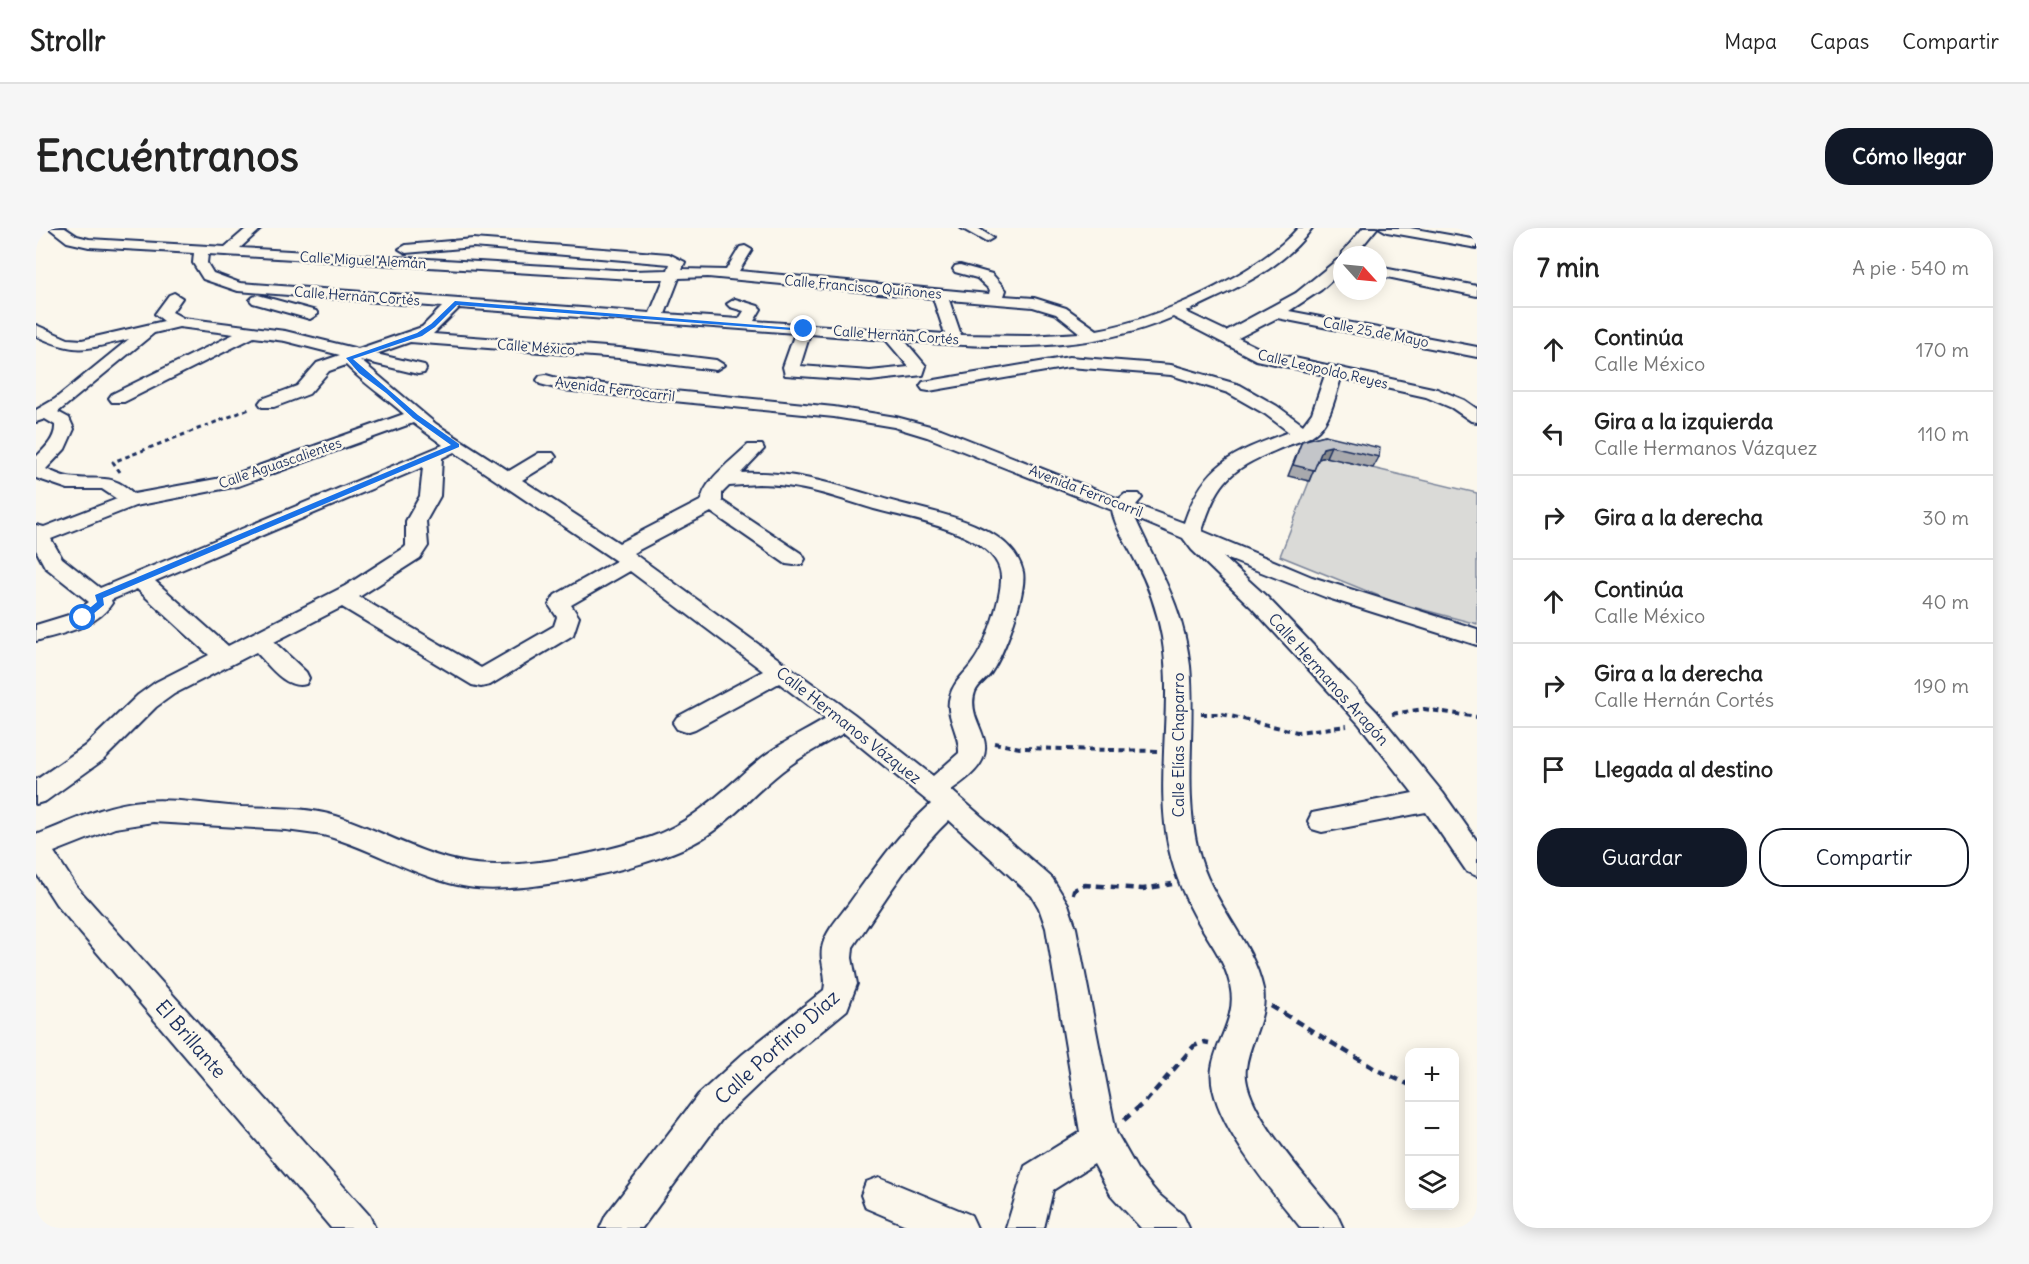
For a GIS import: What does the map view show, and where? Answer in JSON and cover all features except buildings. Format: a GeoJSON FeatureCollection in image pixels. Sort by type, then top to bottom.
{"type":"FeatureCollection","features":[{"type":"Feature","properties":{"kind":"street","name":"Calle Miguel Alemán"},"geometry":{"type":"LineString","coordinates":[[56,228],[72,239],[83,242],[632,275],[673,274]]}},
{"type":"Feature","properties":{"kind":"street"},"geometry":{"type":"LineString","coordinates":[[227,252],[255,228]]}},
{"type":"Feature","properties":{"kind":"street"},"geometry":{"type":"LineString","coordinates":[[968,228],[986,238]]}},
{"type":"Feature","properties":{"kind":"street"},"geometry":{"type":"LineString","coordinates":[[1172,310],[1230,285],[1273,261],[1290,248],[1305,228]]}},
{"type":"Feature","properties":{"kind":"street"},"geometry":{"type":"LineString","coordinates":[[1355,246],[1370,228]]}},
{"type":"Feature","properties":{"kind":"street"},"geometry":{"type":"LineString","coordinates":[[1387,228],[1477,244]]}},
{"type":"Feature","properties":{"kind":"street"},"geometry":{"type":"LineString","coordinates":[[325,258],[333,250],[349,246],[411,249],[462,243],[669,258],[678,262],[656,318]]}},
{"type":"Feature","properties":{"kind":"street"},"geometry":{"type":"LineString","coordinates":[[517,268],[531,248]]}},
{"type":"Feature","properties":{"kind":"street"},"geometry":{"type":"LineString","coordinates":[[202,250],[199,259],[202,267],[236,270],[234,280],[246,291]]}},
{"type":"Feature","properties":{"kind":"street"},"geometry":{"type":"LineString","coordinates":[[730,275],[745,250]]}},
{"type":"Feature","properties":{"kind":"street","name":"Calle Hernán Cortés"},"geometry":{"type":"LineString","coordinates":[[202,267],[208,276],[246,291],[325,294],[955,340],[1012,341],[1093,335],[1136,326],[1172,310]]}},
{"type":"Feature","properties":{"kind":"street"},"geometry":{"type":"LineString","coordinates":[[960,268],[982,274],[994,281],[998,290],[996,300]]}},
{"type":"Feature","properties":{"kind":"street"},"geometry":{"type":"LineString","coordinates":[[1225,338],[1314,290],[1333,272]]}},
{"type":"Feature","properties":{"kind":"street"},"geometry":{"type":"LineString","coordinates":[[1387,273],[1477,291]]}},
{"type":"Feature","properties":{"kind":"street","name":"Calle Francisco Quiñones"},"geometry":{"type":"LineString","coordinates":[[673,274],[730,275],[1034,303],[1053,308],[1093,335]]}},
{"type":"Feature","properties":{"kind":"street"},"geometry":{"type":"LineString","coordinates":[[325,294],[341,277]]}},
{"type":"Feature","properties":{"kind":"street"},"geometry":{"type":"LineString","coordinates":[[212,285],[246,291],[310,314]]}},
{"type":"Feature","properties":{"kind":"street"},"geometry":{"type":"LineString","coordinates":[[491,306],[501,294],[500,291]]}},
{"type":"Feature","properties":{"kind":"street"},"geometry":{"type":"LineString","coordinates":[[939,294],[955,340]]}},
{"type":"Feature","properties":{"kind":"street"},"geometry":{"type":"LineString","coordinates":[[174,298],[163,314],[178,322]]}},
{"type":"Feature","properties":{"kind":"street"},"geometry":{"type":"LineString","coordinates":[[268,403],[303,390],[322,367],[428,330],[455,303]]}},
{"type":"Feature","properties":{"kind":"street"},"geometry":{"type":"LineString","coordinates":[[735,304],[753,309],[743,325]]}},
{"type":"Feature","properties":{"kind":"street","name":"Calle Leopoldo Reyes"},"geometry":{"type":"LineString","coordinates":[[1172,310],[1262,356],[1431,393],[1458,404],[1477,417]]}},
{"type":"Feature","properties":{"kind":"street","name":"Calle 25 de Mayo"},"geometry":{"type":"LineString","coordinates":[[1275,313],[1477,352]]}},
{"type":"Feature","properties":{"kind":"street"},"geometry":{"type":"LineString","coordinates":[[679,347],[693,321]]}},
{"type":"Feature","properties":{"kind":"street","name":"Calle Hermanos Vázquez"},"geometry":{"type":"LineString","coordinates":[[36,330],[65,343],[82,345],[178,322],[292,337],[352,355],[362,372],[389,391],[445,450],[510,479],[625,557],[845,720],[940,797],[1042,887],[1053,904],[1061,932],[1095,1124],[1100,1140],[1119,1177],[1136,1198],[1170,1228]]}},
{"type":"Feature","properties":{"kind":"street"},"geometry":{"type":"LineString","coordinates":[[41,415],[76,391],[153,327]]}},
{"type":"Feature","properties":{"kind":"street"},"geometry":{"type":"LineString","coordinates":[[804,329],[791,371],[870,376],[917,371],[918,366],[890,335]]}},
{"type":"Feature","properties":{"kind":"street"},"geometry":{"type":"LineString","coordinates":[[118,398],[251,332]]}},
{"type":"Feature","properties":{"kind":"street","name":"Calle México"},"geometry":{"type":"LineString","coordinates":[[411,337],[679,347],[716,364]]}},
{"type":"Feature","properties":{"kind":"street"},"geometry":{"type":"LineString","coordinates":[[352,355],[418,369]]}},
{"type":"Feature","properties":{"kind":"street"},"geometry":{"type":"LineString","coordinates":[[929,386],[1069,362],[1171,370],[1234,389],[1271,410],[1302,433]]}},
{"type":"Feature","properties":{"kind":"street"},"geometry":{"type":"LineString","coordinates":[[1191,534],[1196,517],[1218,473],[1236,460],[1302,433],[1315,423],[1334,373]]}},
{"type":"Feature","properties":{"kind":"street","name":"Avenida Ferrocarril"},"geometry":{"type":"LineString","coordinates":[[707,395],[563,385],[546,380],[569,378],[877,414],[1127,502],[1249,561],[1344,595],[1477,637]]}},
{"type":"Feature","properties":{"kind":"street"},"geometry":{"type":"LineString","coordinates":[[698,421],[707,395]]}},
{"type":"Feature","properties":{"kind":"street"},"geometry":{"type":"LineString","coordinates":[[41,415],[63,422],[65,429],[58,445],[36,469],[68,483],[82,484],[96,481],[106,483],[118,489],[130,501]]}},
{"type":"Feature","properties":{"kind":"street","name":"Calle Aguascalientes"},"geometry":{"type":"LineString","coordinates":[[38,534],[130,501],[231,482],[415,416]]}},
{"type":"Feature","properties":{"kind":"street"},"geometry":{"type":"LineString","coordinates":[[712,503],[712,492],[755,449]]}},
{"type":"Feature","properties":{"kind":"street"},"geometry":{"type":"LineString","coordinates":[[98,597],[445,450]]}},
{"type":"Feature","properties":{"kind":"street"},"geometry":{"type":"LineString","coordinates":[[36,794],[94,753],[147,701],[165,688],[342,597],[402,561],[417,546],[416,521],[430,496],[445,450]]}},
{"type":"Feature","properties":{"kind":"street"},"geometry":{"type":"LineString","coordinates":[[510,479],[546,457]]}},
{"type":"Feature","properties":{"kind":"street"},"geometry":{"type":"LineString","coordinates":[[724,480],[790,480],[842,491],[957,525],[987,541],[1005,555],[1012,572],[1011,594],[988,657],[963,692],[960,704],[963,721],[972,740]]}},
{"type":"Feature","properties":{"kind":"street","name":"Calle Elías Chaparro"},"geometry":{"type":"LineString","coordinates":[[1127,502],[1127,524],[1167,607],[1175,646],[1179,684],[1176,813],[1183,848],[1193,880],[1242,970],[1248,992]]}},
{"type":"Feature","properties":{"kind":"street"},"geometry":{"type":"LineString","coordinates":[[342,597],[481,679],[565,630],[568,617],[560,605],[563,600],[625,557],[712,503]]}},
{"type":"Feature","properties":{"kind":"street"},"geometry":{"type":"LineString","coordinates":[[712,503],[794,559]]}},
{"type":"Feature","properties":{"kind":"street"},"geometry":{"type":"LineString","coordinates":[[36,633],[83,618],[101,603],[98,597],[53,562],[38,534]]}},
{"type":"Feature","properties":{"kind":"street","name":"Calle Hermanos Aragón"},"geometry":{"type":"LineString","coordinates":[[1191,534],[1199,546],[1259,602],[1368,718],[1432,800],[1477,864]]}},
{"type":"Feature","properties":{"kind":"street"},"geometry":{"type":"LineString","coordinates":[[140,579],[225,657]]}},
{"type":"Feature","properties":{"kind":"street"},"geometry":{"type":"LineString","coordinates":[[259,641],[297,678]]}},
{"type":"Feature","properties":{"kind":"street"},"geometry":{"type":"LineString","coordinates":[[686,723],[781,672]]}},
{"type":"Feature","properties":{"kind":"street"},"geometry":{"type":"LineString","coordinates":[[37,845],[140,812],[189,813],[309,821],[335,827],[445,870],[489,878],[514,876],[606,860],[674,840],[694,830],[713,816],[777,761],[845,720]]}},
{"type":"Feature","properties":{"kind":"street","name":"Calle Porfirio Díaz"},"geometry":{"type":"LineString","coordinates":[[619,1228],[644,1199],[686,1137],[710,1107],[836,1000],[843,988],[835,954],[838,943],[940,797],[968,761],[973,752],[972,740]]}},
{"type":"Feature","properties":{"kind":"street"},"geometry":{"type":"LineString","coordinates":[[1322,820],[1432,800]]}},
{"type":"Feature","properties":{"kind":"street","name":"El Brillante"},"geometry":{"type":"LineString","coordinates":[[37,845],[50,872],[66,895],[356,1228]]}},
{"type":"Feature","properties":{"kind":"street"},"geometry":{"type":"LineString","coordinates":[[1248,992],[1247,1016],[1232,1050],[1227,1077],[1232,1099],[1248,1127],[1324,1228]]}},
{"type":"Feature","properties":{"kind":"street"},"geometry":{"type":"LineString","coordinates":[[1025,1228],[1038,1179],[1100,1140]]}},
{"type":"Feature","properties":{"kind":"street"},"geometry":{"type":"LineString","coordinates":[[879,1195],[958,1228]]}},
{"type":"Feature","properties":{"kind":"path"},"geometry":{"type":"LineString","coordinates":[[113,462],[268,403]]}},
{"type":"Feature","properties":{"kind":"path"},"geometry":{"type":"LineString","coordinates":[[1179,714],[1222,714],[1297,732],[1349,726],[1368,718],[1424,709],[1477,717]]}},
{"type":"Feature","properties":{"kind":"path"},"geometry":{"type":"LineString","coordinates":[[972,740],[1020,748],[1178,752]]}},
{"type":"Feature","properties":{"kind":"path"},"geometry":{"type":"LineString","coordinates":[[1061,932],[1074,890],[1085,885],[1143,889],[1193,880]]}},
{"type":"Feature","properties":{"kind":"path"},"geometry":{"type":"LineString","coordinates":[[1248,992],[1375,1069],[1405,1082]]}},
{"type":"Feature","properties":{"kind":"path"},"geometry":{"type":"LineString","coordinates":[[1100,1140],[1147,1100],[1194,1046],[1204,1041],[1232,1050]]}},
{"type":"Feature","properties":{"kind":"shaded area"},"geometry":{"type":"Polygon","coordinates":[[[1326,457],[1477,493],[1477,624],[1394,602],[1280,556],[1318,459],[1326,457]]]}},
{"type":"Feature","properties":{"kind":"route"},"geometry":{"type":"LineString","coordinates":[[83,618],[101,603],[98,597],[456,445],[415,416],[402,402],[362,372],[349,358],[428,330],[455,303],[804,329]]}}]}
